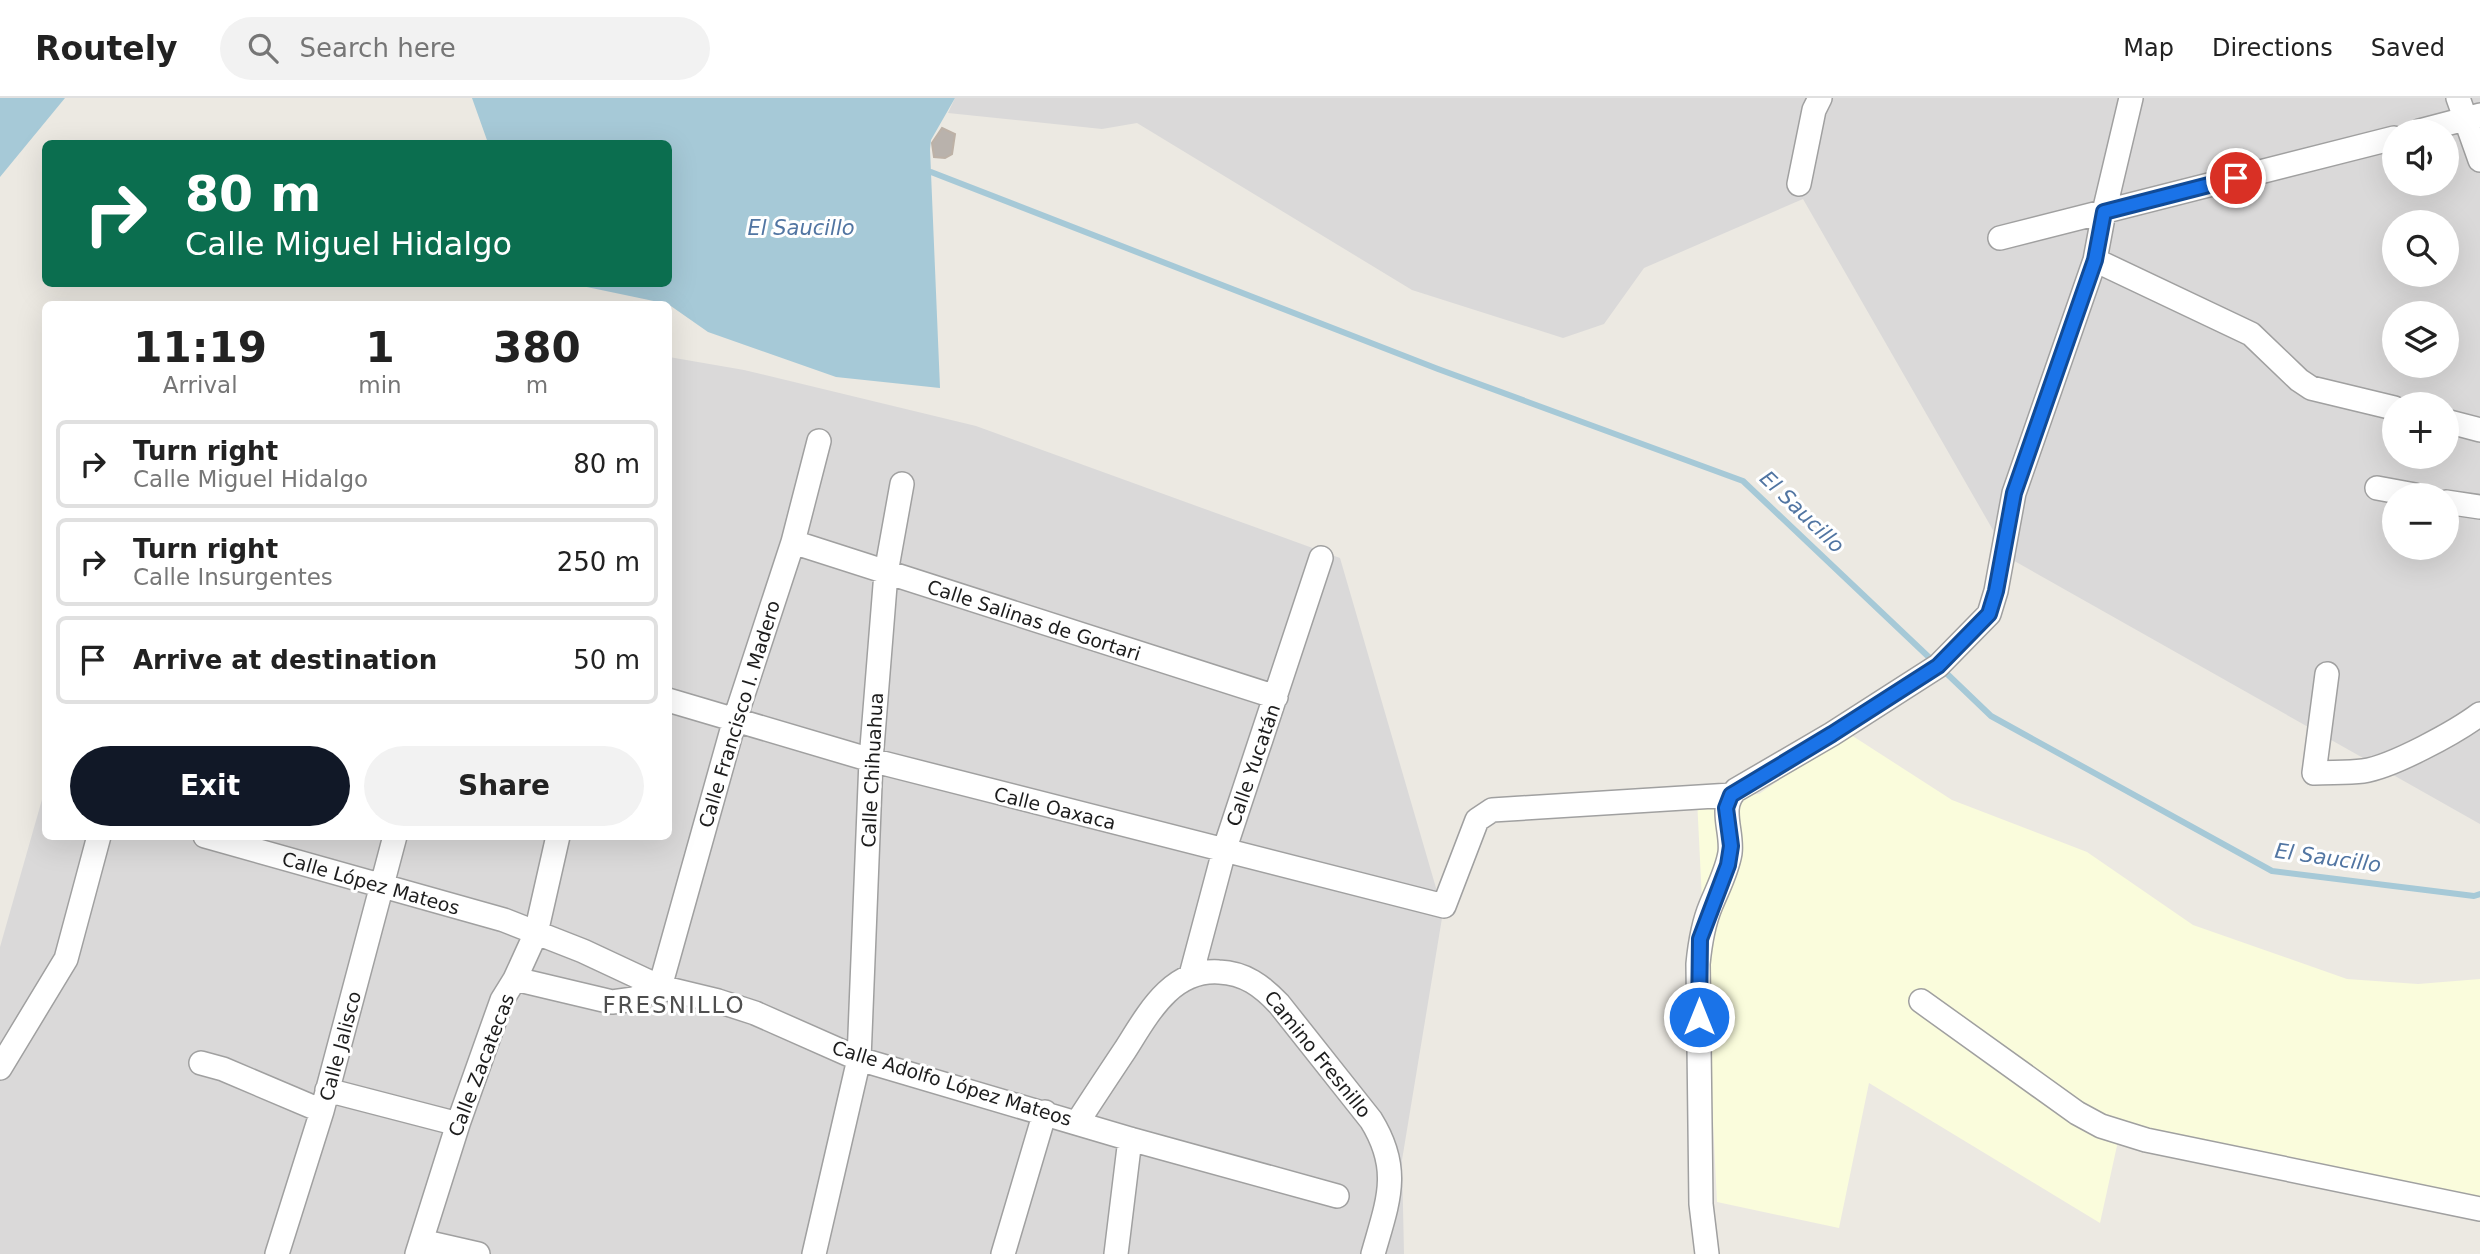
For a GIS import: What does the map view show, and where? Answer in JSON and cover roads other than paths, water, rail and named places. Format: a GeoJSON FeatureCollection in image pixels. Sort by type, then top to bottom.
{"type":"FeatureCollection","features":[{"type":"Feature","properties":{"kind":"street"},"geometry":{"type":"LineString","coordinates":[[1799,184],[1814,110],[1820,98]]}},
{"type":"Feature","properties":{"kind":"street"},"geometry":{"type":"LineString","coordinates":[[1707,1254],[1701,1204],[1698,964],[1700,939],[1728,865],[1731,846],[1726,808],[1731,795],[1938,666],[1989,614],[1996,591],[2014,493],[2095,260],[2131,98]]}},
{"type":"Feature","properties":{"kind":"street"},"geometry":{"type":"LineString","coordinates":[[2448,119],[2467,111],[2480,160]]}},
{"type":"Feature","properties":{"kind":"street"},"geometry":{"type":"LineString","coordinates":[[2000,239],[2382,141]]}},
{"type":"Feature","properties":{"kind":"street"},"geometry":{"type":"LineString","coordinates":[[2095,260],[2250,334],[2311,388],[2382,405]]}},
{"type":"Feature","properties":{"kind":"street"},"geometry":{"type":"LineString","coordinates":[[2459,424],[2480,430]]}},
{"type":"Feature","properties":{"kind":"street","name":"Calle Francisco I. Madero"},"geometry":{"type":"LineString","coordinates":[[660,987],[735,719],[793,542],[819,441]]}},
{"type":"Feature","properties":{"kind":"street","name":"Calle Chihuahua"},"geometry":{"type":"LineString","coordinates":[[814,1254],[859,1059],[871,760],[886,573],[902,484]]}},
{"type":"Feature","properties":{"kind":"street"},"geometry":{"type":"LineString","coordinates":[[2377,488],[2382,489]]}},
{"type":"Feature","properties":{"kind":"street"},"geometry":{"type":"LineString","coordinates":[[2459,504],[2480,507]]}},
{"type":"Feature","properties":{"kind":"street","name":"Calle Salinas de Gortari"},"geometry":{"type":"LineString","coordinates":[[793,542],[1276,697]]}},
{"type":"Feature","properties":{"kind":"street","name":"Calle Yucatán"},"geometry":{"type":"LineString","coordinates":[[1191,975],[1224,851],[1321,558]]}},
{"type":"Feature","properties":{"kind":"street"},"geometry":{"type":"LineString","coordinates":[[2327,674],[2314,773],[2363,771],[2382,766],[2463,727],[2480,714]]}},
{"type":"Feature","properties":{"kind":"street","name":"Calle Oaxaca"},"geometry":{"type":"LineString","coordinates":[[672,701],[871,760],[1444,906],[1477,820],[1492,810],[1731,795]]}},
{"type":"Feature","properties":{"kind":"street"},"geometry":{"type":"LineString","coordinates":[[0,1068],[66,959],[98,840]]}},
{"type":"Feature","properties":{"kind":"street","name":"Calle López Mateos"},"geometry":{"type":"LineString","coordinates":[[221,840],[504,920],[536,933]]}},
{"type":"Feature","properties":{"kind":"street","name":"Calle Jalisco"},"geometry":{"type":"LineString","coordinates":[[277,1254],[325,1101],[394,840]]}},
{"type":"Feature","properties":{"kind":"street","name":"Calle Zacatecas"},"geometry":{"type":"LineString","coordinates":[[419,1247],[458,1124],[502,1000],[536,933],[557,840]]}},
{"type":"Feature","properties":{"kind":"street","name":"Calle Adolfo López Mateos"},"geometry":{"type":"LineString","coordinates":[[536,933],[583,951],[660,987],[755,1013],[859,1059],[1130,1139],[1337,1196]]}},
{"type":"Feature","properties":{"kind":"street","name":"Camino Fresnillo"},"geometry":{"type":"LineString","coordinates":[[1191,975],[1202,972],[1233,972],[1264,987],[1371,1120],[1383,1139],[1389,1159],[1390,1190],[1373,1254]]}},
{"type":"Feature","properties":{"kind":"street"},"geometry":{"type":"LineString","coordinates":[[1077,1123],[1151,1011],[1172,987],[1191,975]]}},
{"type":"Feature","properties":{"kind":"street"},"geometry":{"type":"LineString","coordinates":[[515,979],[612,1002],[634,999],[660,987]]}},
{"type":"Feature","properties":{"kind":"street"},"geometry":{"type":"LineString","coordinates":[[1921,1001],[2077,1113],[2101,1126],[2146,1140],[2480,1209]]}},
{"type":"Feature","properties":{"kind":"street"},"geometry":{"type":"LineString","coordinates":[[201,1063],[325,1101],[458,1124]]}},
{"type":"Feature","properties":{"kind":"street"},"geometry":{"type":"LineString","coordinates":[[1003,1254],[1045,1112]]}},
{"type":"Feature","properties":{"kind":"street"},"geometry":{"type":"LineString","coordinates":[[1116,1254],[1130,1139]]}},
{"type":"Feature","properties":{"kind":"street"},"geometry":{"type":"LineString","coordinates":[[419,1247],[478,1254]]}},
{"type":"Feature","properties":{"kind":"water"},"geometry":{"type":"Polygon","coordinates":[[[0,98],[65,98],[0,177],[0,98]]]}},
{"type":"Feature","properties":{"kind":"water","name":"El Saucillo"},"geometry":{"type":"Polygon","coordinates":[[[472,98],[955,98],[931,140],[930,149],[940,388],[836,377],[708,332],[672,307],[672,301],[654,301],[587,287],[672,287],[672,140],[487,140],[472,98]]]}},
{"type":"Feature","properties":{"kind":"waterway","name":"El Saucillo"},"geometry":{"type":"LineString","coordinates":[[931,172],[1438,369],[1743,481],[1934,662]]}},
{"type":"Feature","properties":{"kind":"waterway","name":"El Saucillo"},"geometry":{"type":"LineString","coordinates":[[1942,669],[1991,716],[2272,871],[2474,896],[2480,894]]}},
{"type":"Feature","properties":{"kind":"district","name":"FRESNILLO"},"geometry":{"type":"Point","coordinates":[674,1005]}}]}
